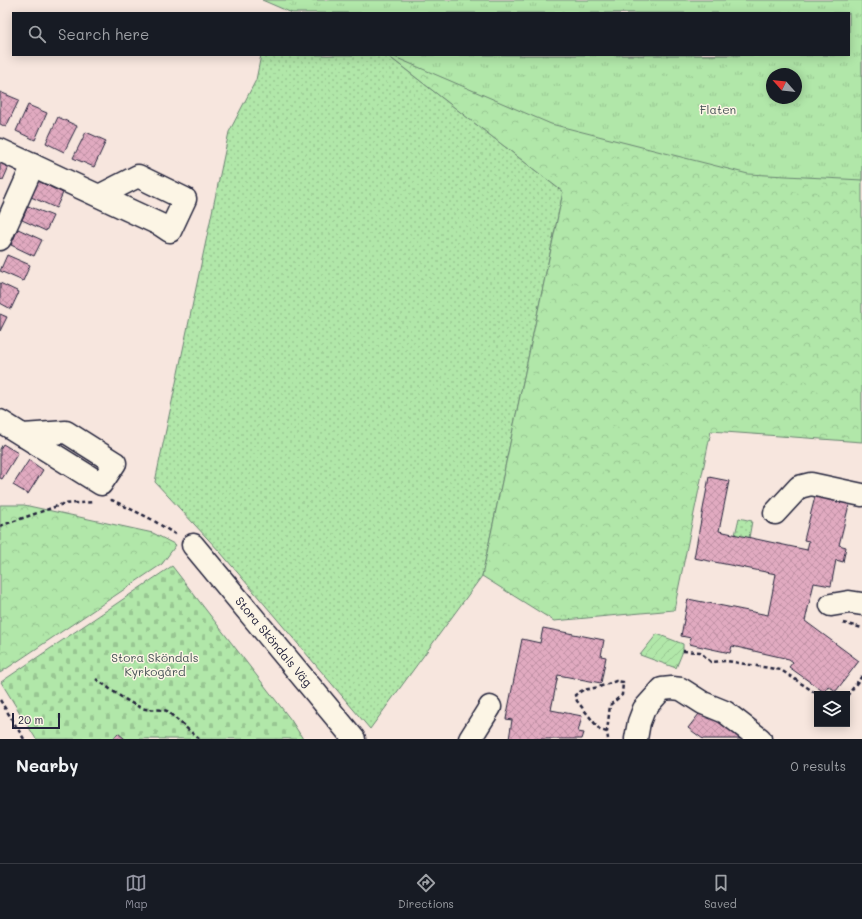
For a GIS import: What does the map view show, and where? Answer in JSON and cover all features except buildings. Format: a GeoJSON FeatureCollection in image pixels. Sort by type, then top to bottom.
{"type":"FeatureCollection","features":[{"type":"Feature","properties":{"kind":"street"},"geometry":{"type":"LineString","coordinates":[[0,150],[99,196]]}},
{"type":"Feature","properties":{"kind":"street"},"geometry":{"type":"LineString","coordinates":[[0,239],[33,165]]}},
{"type":"Feature","properties":{"kind":"street"},"geometry":{"type":"LineString","coordinates":[[0,421],[23,435]]}},
{"type":"Feature","properties":{"kind":"street"},"geometry":{"type":"LineString","coordinates":[[775,513],[799,487],[811,484],[862,495]]}},
{"type":"Feature","properties":{"kind":"street","name":"Stora Sköndals Väg"},"geometry":{"type":"LineString","coordinates":[[193,545],[354,739]]}},
{"type":"Feature","properties":{"kind":"street"},"geometry":{"type":"LineString","coordinates":[[831,605],[849,602],[862,604]]}},
{"type":"Feature","properties":{"kind":"street"},"geometry":{"type":"LineString","coordinates":[[636,739],[639,722],[644,709],[662,689],[672,688],[681,689],[703,703],[726,712],[760,739]]}},
{"type":"Feature","properties":{"kind":"street"},"geometry":{"type":"LineString","coordinates":[[470,739],[490,707]]}},
{"type":"Feature","properties":{"kind":"path"},"geometry":{"type":"LineString","coordinates":[[107,501],[112,500],[151,519],[193,545]]}},
{"type":"Feature","properties":{"kind":"path"},"geometry":{"type":"LineString","coordinates":[[0,526],[63,504],[94,502]]}},
{"type":"Feature","properties":{"kind":"path"},"geometry":{"type":"LineString","coordinates":[[682,651],[700,652],[711,662],[727,661],[781,670],[814,692]]}},
{"type":"Feature","properties":{"kind":"path"},"geometry":{"type":"LineString","coordinates":[[850,692],[862,676]]}},
{"type":"Feature","properties":{"kind":"path"},"geometry":{"type":"LineString","coordinates":[[96,679],[140,708],[161,709],[167,711],[199,739]]}},
{"type":"Feature","properties":{"kind":"path"},"geometry":{"type":"LineString","coordinates":[[607,732],[600,730],[577,701],[575,695],[583,690],[599,688],[616,681],[623,682],[622,695],[610,705],[607,732],[608,739]]}},
{"type":"Feature","properties":{"kind":"path"},"geometry":{"type":"LineString","coordinates":[[0,700],[24,739]]}},
{"type":"Feature","properties":{"kind":"green space","name":"Flaten"},"geometry":{"type":"Polygon","coordinates":[[[262,0],[862,0],[862,180],[748,174],[551,124],[392,56],[850,56],[850,12],[290,12],[262,0]]]}},
{"type":"Feature","properties":{"kind":"green space"},"geometry":{"type":"Polygon","coordinates":[[[862,0],[862,442],[711,431],[674,610],[554,621],[482,576],[563,192],[388,56],[850,56],[850,12],[374,12],[862,0]]]}},
{"type":"Feature","properties":{"kind":"green space"},"geometry":{"type":"Polygon","coordinates":[[[261,56],[388,56],[563,192],[482,576],[370,729],[221,553],[155,482],[229,132],[256,80],[261,56]]]}},
{"type":"Feature","properties":{"kind":"green space"},"geometry":{"type":"Polygon","coordinates":[[[0,505],[24,505],[153,533],[176,545],[162,564],[0,673],[0,505]]]}},
{"type":"Feature","properties":{"kind":"green space"},"geometry":{"type":"Polygon","coordinates":[[[739,518],[752,521],[749,538],[735,535],[739,518]]]}},
{"type":"Feature","properties":{"kind":"green space","name":"Stora Sköndals Kyrkogård"},"geometry":{"type":"Polygon","coordinates":[[[172,566],[291,720],[303,739],[36,739],[1,682],[172,566]]]}},
{"type":"Feature","properties":{"kind":"green space"},"geometry":{"type":"Polygon","coordinates":[[[657,634],[683,644],[683,651],[676,668],[640,655],[657,634]]]}}]}
